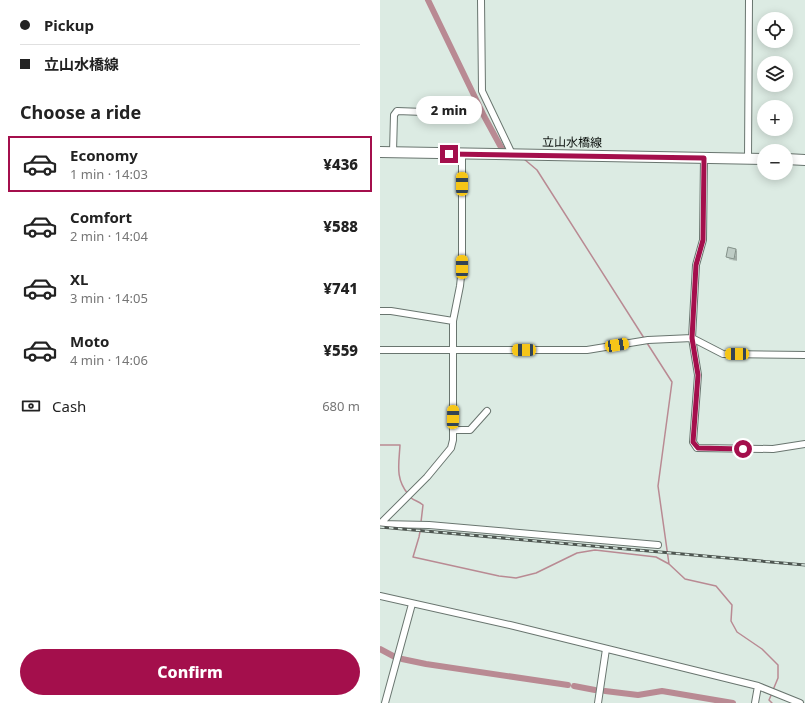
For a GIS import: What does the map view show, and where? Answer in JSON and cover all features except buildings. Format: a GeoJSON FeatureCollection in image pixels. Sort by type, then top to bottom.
{"type":"FeatureCollection","features":[{"type":"Feature","properties":{"kind":"main road","name":"立山水橋線"},"geometry":{"type":"LineString","coordinates":[[380,152],[757,159]]}},
{"type":"Feature","properties":{"kind":"main road"},"geometry":{"type":"LineString","coordinates":[[793,159],[805,160]]}},
{"type":"Feature","properties":{"kind":"street"},"geometry":{"type":"LineString","coordinates":[[481,0],[482,91],[512,154]]}},
{"type":"Feature","properties":{"kind":"street"},"geometry":{"type":"LineString","coordinates":[[748,159],[749,0]]}},
{"type":"Feature","properties":{"kind":"street"},"geometry":{"type":"LineString","coordinates":[[393,152],[394,115],[397,111],[424,112]]}},
{"type":"Feature","properties":{"kind":"street"},"geometry":{"type":"LineString","coordinates":[[380,524],[427,477],[451,448],[453,430],[453,321],[462,267],[462,154]]}},
{"type":"Feature","properties":{"kind":"street"},"geometry":{"type":"LineString","coordinates":[[704,158],[703,240],[696,265],[692,338],[698,375],[693,442],[698,448],[773,449],[805,444]]}},
{"type":"Feature","properties":{"kind":"street"},"geometry":{"type":"LineString","coordinates":[[380,311],[391,311],[453,321]]}},
{"type":"Feature","properties":{"kind":"street"},"geometry":{"type":"LineString","coordinates":[[380,350],[587,350],[648,340],[692,338],[723,354],[805,354]]}},
{"type":"Feature","properties":{"kind":"street"},"geometry":{"type":"LineString","coordinates":[[453,430],[470,430],[487,411]]}},
{"type":"Feature","properties":{"kind":"street"},"geometry":{"type":"LineString","coordinates":[[380,524],[429,525],[658,545]]}},
{"type":"Feature","properties":{"kind":"street"},"geometry":{"type":"LineString","coordinates":[[380,596],[510,625],[758,686],[800,703]]}},
{"type":"Feature","properties":{"kind":"street"},"geometry":{"type":"LineString","coordinates":[[385,703],[412,604]]}},
{"type":"Feature","properties":{"kind":"street"},"geometry":{"type":"LineString","coordinates":[[598,703],[606,649]]}},
{"type":"Feature","properties":{"kind":"street"},"geometry":{"type":"LineString","coordinates":[[755,703],[758,686]]}},
{"type":"Feature","properties":{"kind":"waterway"},"geometry":{"type":"LineString","coordinates":[[428,0],[484,116],[502,149],[505,150]]}},
{"type":"Feature","properties":{"kind":"waterway"},"geometry":{"type":"LineString","coordinates":[[524,159],[537,170],[644,338]]}},
{"type":"Feature","properties":{"kind":"waterway"},"geometry":{"type":"LineString","coordinates":[[647,343],[672,382],[658,486],[669,564],[685,579],[716,586],[732,605],[731,621],[737,632],[762,649],[778,665],[778,678],[773,690]]}},
{"type":"Feature","properties":{"kind":"waterway"},"geometry":{"type":"LineString","coordinates":[[380,445],[400,445],[399,476],[408,494]]}},
{"type":"Feature","properties":{"kind":"waterway"},"geometry":{"type":"LineString","coordinates":[[410,497],[423,505],[421,522]]}},
{"type":"Feature","properties":{"kind":"waterway"},"geometry":{"type":"LineString","coordinates":[[421,526],[413,557],[499,576],[516,578],[536,573],[577,553],[595,550],[656,557],[669,564]]}},
{"type":"Feature","properties":{"kind":"waterway"},"geometry":{"type":"LineString","coordinates":[[380,649],[395,657]]}},
{"type":"Feature","properties":{"kind":"waterway"},"geometry":{"type":"LineString","coordinates":[[402,659],[426,664],[568,685]]}},
{"type":"Feature","properties":{"kind":"waterway"},"geometry":{"type":"LineString","coordinates":[[574,686],[595,690]]}},
{"type":"Feature","properties":{"kind":"waterway"},"geometry":{"type":"LineString","coordinates":[[605,691],[638,695],[662,691],[733,703]]}},
{"type":"Feature","properties":{"kind":"waterway"},"geometry":{"type":"LineString","coordinates":[[772,693],[769,700],[772,703]]}},
{"type":"Feature","properties":{"kind":"railway"},"geometry":{"type":"LineString","coordinates":[[380,527],[805,565]]}},
{"type":"Feature","properties":{"kind":"route"},"geometry":{"type":"LineString","coordinates":[[449,154],[528,154],[704,158],[703,240],[696,265],[692,338],[698,375],[693,442],[698,448],[743,449]]}}]}
